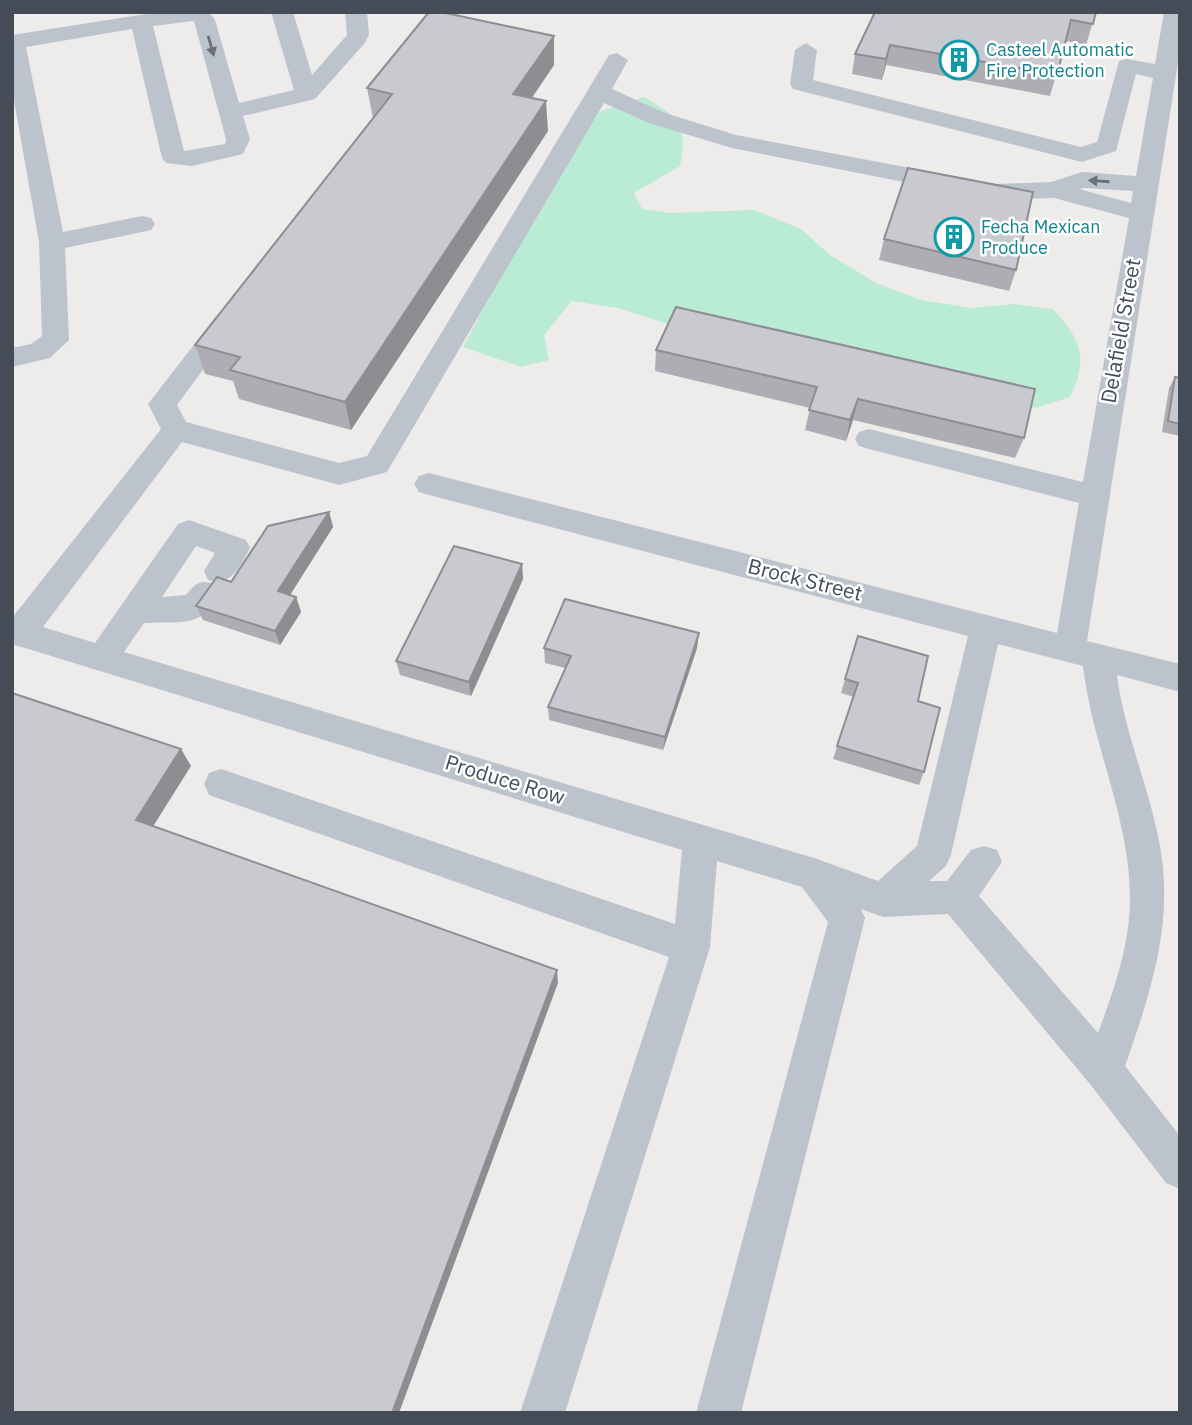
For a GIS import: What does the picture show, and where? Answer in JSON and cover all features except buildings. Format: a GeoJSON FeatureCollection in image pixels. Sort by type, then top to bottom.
{"type":"FeatureCollection","features":[{"type":"Feature","properties":{"kind":"street"},"geometry":{"type":"LineString","coordinates":[[282,12],[307,94]]}},
{"type":"Feature","properties":{"kind":"street"},"geometry":{"type":"LineString","coordinates":[[230,112],[307,94],[354,44],[358,35],[356,12]]}},
{"type":"Feature","properties":{"kind":"street","name":"Delafield Street"},"geometry":{"type":"LineString","coordinates":[[1104,1070],[1138,975],[1148,898],[1140,834],[1102,687],[1084,653],[1094,496],[1175,12]]}},
{"type":"Feature","properties":{"kind":"street"},"geometry":{"type":"LineString","coordinates":[[12,358],[40,351],[56,340],[52,242],[31,116],[13,42],[141,22],[194,14],[211,15],[238,139],[235,149],[192,159],[174,158],[141,22]]}},
{"type":"Feature","properties":{"kind":"street"},"geometry":{"type":"LineString","coordinates":[[806,50],[801,85],[1082,155],[1108,146],[1127,66],[1165,73]]}},
{"type":"Feature","properties":{"kind":"street"},"geometry":{"type":"LineString","coordinates":[[238,305],[162,404],[176,430],[339,474],[377,464],[617,60]]}},
{"type":"Feature","properties":{"kind":"street"},"geometry":{"type":"LineString","coordinates":[[599,92],[657,118],[733,141],[995,192],[1054,190],[1141,213]]}},
{"type":"Feature","properties":{"kind":"street"},"geometry":{"type":"LineString","coordinates":[[1054,190],[1082,180],[1146,184]]}},
{"type":"Feature","properties":{"kind":"street"},"geometry":{"type":"LineString","coordinates":[[52,242],[142,224]]}},
{"type":"Feature","properties":{"kind":"street"},"geometry":{"type":"LineString","coordinates":[[16,632],[176,430]]}},
{"type":"Feature","properties":{"kind":"street"},"geometry":{"type":"LineString","coordinates":[[870,439],[1094,496]]}},
{"type":"Feature","properties":{"kind":"street","name":"Brock Street"},"geometry":{"type":"LineString","coordinates":[[429,484],[1180,678]]}},
{"type":"Feature","properties":{"kind":"street"},"geometry":{"type":"LineString","coordinates":[[134,611],[195,607],[212,582]]}},
{"type":"Feature","properties":{"kind":"street"},"geometry":{"type":"LineString","coordinates":[[883,900],[933,855],[986,626]]}},
{"type":"Feature","properties":{"kind":"street","name":"Produce Row"},"geometry":{"type":"LineString","coordinates":[[16,632],[814,874],[883,900],[956,897]]}},
{"type":"Feature","properties":{"kind":"street"},"geometry":{"type":"LineString","coordinates":[[221,784],[691,947]]}},
{"type":"Feature","properties":{"kind":"street"},"geometry":{"type":"LineString","coordinates":[[542,1413],[691,947],[701,841]]}},
{"type":"Feature","properties":{"kind":"street"},"geometry":{"type":"LineString","coordinates":[[984,862],[956,897],[1104,1070],[1180,1169]]}},
{"type":"Feature","properties":{"kind":"street"},"geometry":{"type":"LineString","coordinates":[[718,1413],[847,918],[814,874]]}},
{"type":"Feature","properties":{"kind":"lane"},"geometry":{"type":"LineString","coordinates":[[103,657],[189,532],[235,548],[212,582]]}},
{"type":"Feature","properties":{"kind":"green space"},"geometry":{"type":"Polygon","coordinates":[[[644,97],[673,117],[683,141],[680,166],[634,193],[642,209],[670,213],[754,210],[801,229],[830,255],[876,283],[921,300],[971,308],[1014,304],[1053,309],[1070,330],[1079,350],[1079,371],[1070,397],[1035,408],[671,325],[618,308],[572,301],[544,335],[549,360],[521,367],[463,347],[500,278],[553,190],[566,152],[599,112],[644,97]]]}},
{"type":"Feature","properties":{"kind":"place","name":"Casteel Automatic Fire Protection"},"geometry":{"type":"Point","coordinates":[959,60]}},
{"type":"Feature","properties":{"kind":"place","name":"Fecha Mexican Produce"},"geometry":{"type":"Point","coordinates":[954,237]}}]}
